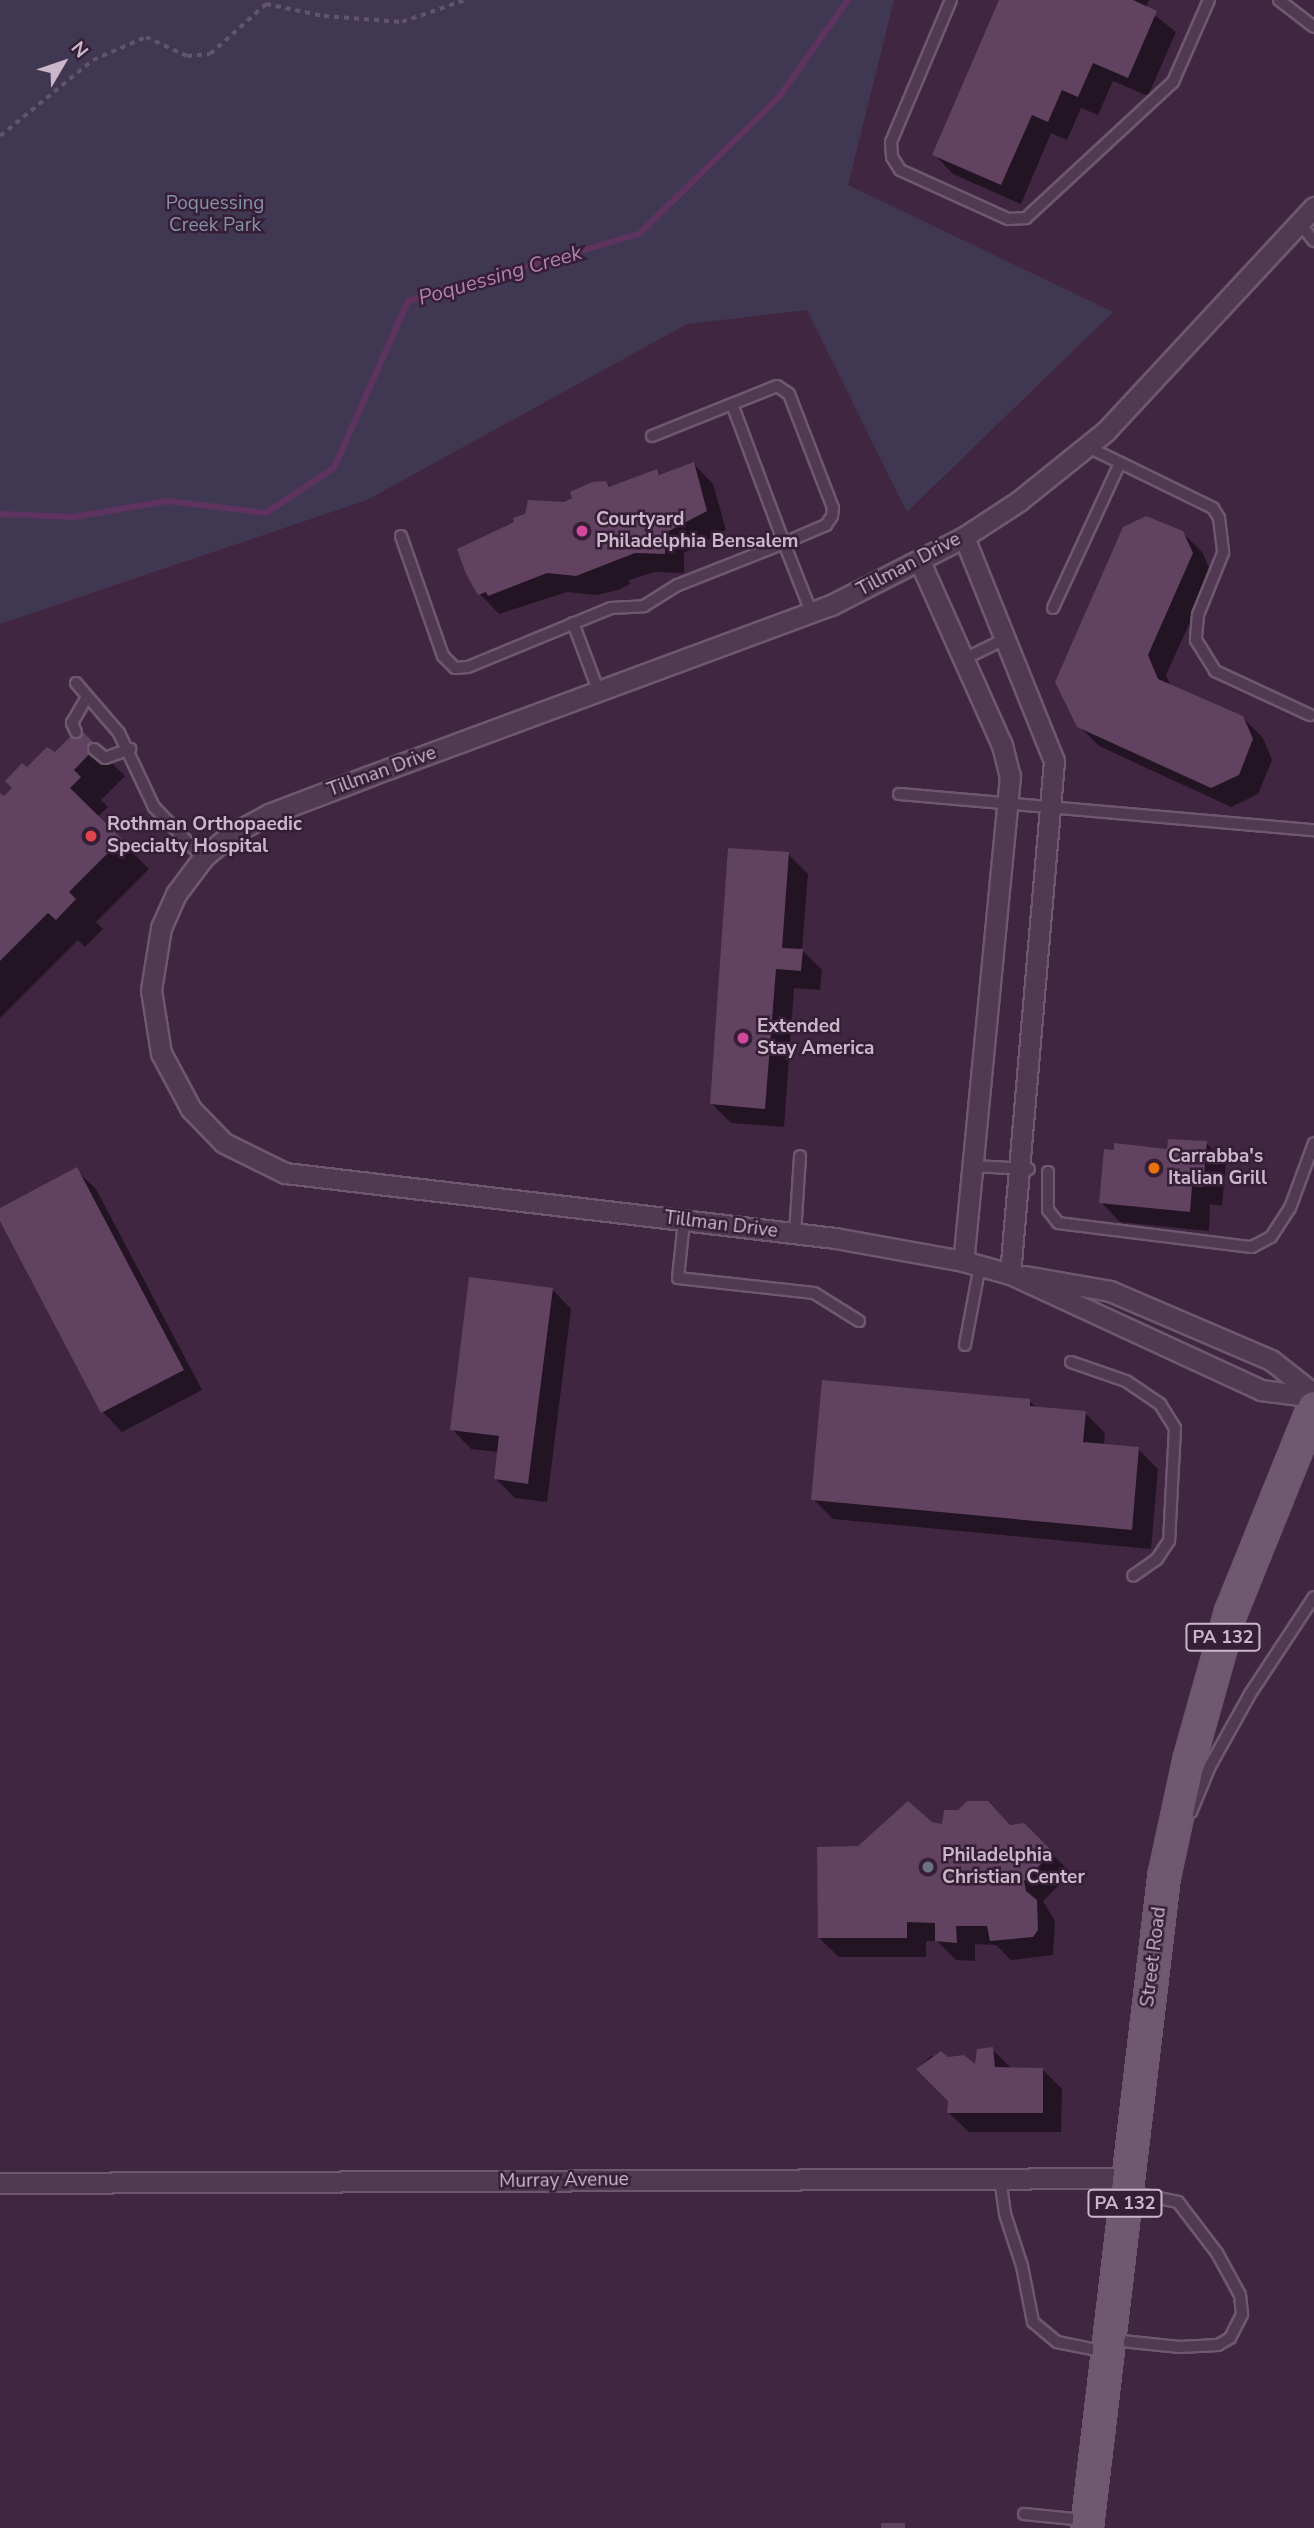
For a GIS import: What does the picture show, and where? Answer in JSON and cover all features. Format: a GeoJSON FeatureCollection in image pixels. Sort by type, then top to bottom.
{"type":"FeatureCollection","features":[{"type":"Feature","properties":{"kind":"main road","name":"Street Road"},"geometry":{"type":"LineString","coordinates":[[1087,2524],[1111,2346],[1127,2185],[1164,1877],[1189,1760],[1231,1612],[1314,1407]]}},
{"type":"Feature","properties":{"kind":"street","name":"Tillman Drive"},"geometry":{"type":"LineString","coordinates":[[1314,207],[1163,373],[1088,447],[964,537],[920,562],[811,612],[269,814],[230,835],[203,858],[176,894],[161,928],[153,957],[151,1006],[169,1074],[191,1109],[224,1143],[252,1160],[318,1180],[795,1234],[972,1263],[1010,1274],[1110,1291],[1271,1360],[1314,1396]]}},
{"type":"Feature","properties":{"kind":"street"},"geometry":{"type":"LineString","coordinates":[[964,537],[1051,744],[1052,804],[1024,1169],[1010,1274]]}},
{"type":"Feature","properties":{"kind":"street"},"geometry":{"type":"LineString","coordinates":[[920,562],[1007,759],[1010,802],[973,1166],[972,1263]]}},
{"type":"Feature","properties":{"kind":"street","name":"Tillman Drive"},"geometry":{"type":"LineString","coordinates":[[1010,1274],[1261,1390],[1314,1396]]}},
{"type":"Feature","properties":{"kind":"street","name":"Murray Avenue"},"geometry":{"type":"LineString","coordinates":[[0,2183],[1000,2177],[1127,2185]]}},
{"type":"Feature","properties":{"kind":"lane"},"geometry":{"type":"LineString","coordinates":[[951,0],[891,142],[891,157],[900,170],[1008,219],[1026,218],[1173,82],[1209,0]]}},
{"type":"Feature","properties":{"kind":"lane"},"geometry":{"type":"LineString","coordinates":[[1279,0],[1314,27]]}},
{"type":"Feature","properties":{"kind":"lane"},"geometry":{"type":"LineString","coordinates":[[1299,222],[1314,241]]}},
{"type":"Feature","properties":{"kind":"lane"},"geometry":{"type":"LineString","coordinates":[[401,536],[443,656],[455,668],[611,608],[645,606],[678,585],[826,525],[833,509],[789,394],[777,386],[652,436]]}},
{"type":"Feature","properties":{"kind":"lane"},"geometry":{"type":"LineString","coordinates":[[732,404],[811,612]]}},
{"type":"Feature","properties":{"kind":"lane"},"geometry":{"type":"LineString","coordinates":[[1088,447],[1202,501],[1219,518],[1223,553],[1195,630],[1209,666],[1310,715]]}},
{"type":"Feature","properties":{"kind":"lane"},"geometry":{"type":"LineString","coordinates":[[1053,608],[1119,463]]}},
{"type":"Feature","properties":{"kind":"lane"},"geometry":{"type":"LineString","coordinates":[[573,623],[599,692]]}},
{"type":"Feature","properties":{"kind":"lane"},"geometry":{"type":"LineString","coordinates":[[964,659],[1007,639]]}},
{"type":"Feature","properties":{"kind":"lane"},"geometry":{"type":"LineString","coordinates":[[76,683],[86,699],[130,749],[154,807],[203,858]]}},
{"type":"Feature","properties":{"kind":"lane"},"geometry":{"type":"LineString","coordinates":[[76,732],[72,723],[86,699]]}},
{"type":"Feature","properties":{"kind":"lane"},"geometry":{"type":"LineString","coordinates":[[94,750],[105,758],[130,749]]}},
{"type":"Feature","properties":{"kind":"lane"},"geometry":{"type":"LineString","coordinates":[[899,794],[1052,804],[1314,830]]}},
{"type":"Feature","properties":{"kind":"lane"},"geometry":{"type":"LineString","coordinates":[[1048,1172],[1048,1210],[1058,1223],[1252,1247],[1271,1237],[1290,1208],[1314,1143]]}},
{"type":"Feature","properties":{"kind":"lane"},"geometry":{"type":"LineString","coordinates":[[795,1234],[800,1156]]}},
{"type":"Feature","properties":{"kind":"lane"},"geometry":{"type":"LineString","coordinates":[[973,1166],[1024,1169]]}},
{"type":"Feature","properties":{"kind":"lane"},"geometry":{"type":"LineString","coordinates":[[684,1221],[678,1278],[814,1293],[826,1296],[859,1321]]}},
{"type":"Feature","properties":{"kind":"lane"},"geometry":{"type":"LineString","coordinates":[[965,1345],[972,1263]]}},
{"type":"Feature","properties":{"kind":"lane"},"geometry":{"type":"LineString","coordinates":[[1071,1363],[1126,1381],[1160,1405],[1175,1428],[1169,1541],[1157,1559],[1133,1576]]}},
{"type":"Feature","properties":{"kind":"lane"},"geometry":{"type":"LineString","coordinates":[[1164,1877],[1210,1766],[1269,1664],[1314,1597]]}},
{"type":"Feature","properties":{"kind":"lane"},"geometry":{"type":"LineString","coordinates":[[1000,2177],[1004,2214],[1023,2266],[1033,2322],[1057,2342],[1180,2347],[1218,2345],[1230,2338],[1242,2314],[1240,2295],[1217,2253],[1178,2202],[1127,2185]]}},
{"type":"Feature","properties":{"kind":"lane"},"geometry":{"type":"LineString","coordinates":[[1024,2514],[1087,2524]]}},
{"type":"Feature","properties":{"kind":"path"},"geometry":{"type":"LineString","coordinates":[[0,136],[93,60],[146,37],[187,56],[210,54],[266,2],[324,16],[401,22],[464,0]]}},
{"type":"Feature","properties":{"kind":"green space","name":"Poquessing Creek Park"},"geometry":{"type":"Polygon","coordinates":[[[0,0],[894,0],[848,185],[1113,312],[907,512],[807,310],[687,324],[367,500],[0,624],[0,0]]]}},
{"type":"Feature","properties":{"kind":"building"},"geometry":{"type":"Polygon","coordinates":[[[999,0],[1133,0],[1157,11],[1128,78],[1093,63],[1078,97],[1062,90],[1048,122],[1032,115],[1001,185],[932,155],[999,0]]]}},
{"type":"Feature","properties":{"kind":"building","name":"Courtyard Philadelphia Bensalem"},"geometry":{"type":"Polygon","coordinates":[[[694,462],[707,511],[665,533],[665,554],[635,553],[576,576],[547,573],[488,596],[486,592],[478,595],[466,574],[457,549],[514,522],[513,518],[525,514],[528,500],[564,502],[572,498],[570,492],[592,482],[606,481],[609,487],[657,469],[659,475],[694,462]]]}},
{"type":"Feature","properties":{"kind":"building"},"geometry":{"type":"Polygon","coordinates":[[[1146,516],[1183,531],[1193,553],[1148,655],[1158,679],[1243,716],[1253,739],[1239,775],[1211,788],[1077,727],[1055,682],[1123,527],[1146,516]]]}},
{"type":"Feature","properties":{"kind":"building"},"geometry":{"type":"Polygon","coordinates":[[[79,728],[97,746],[74,770],[81,777],[70,788],[122,839],[69,892],[76,899],[56,920],[48,913],[0,961],[0,793],[4,796],[12,788],[5,781],[22,763],[27,767],[47,747],[55,752],[79,728]]]}},
{"type":"Feature","properties":{"kind":"building","name":"Extended Stay America"},"geometry":{"type":"Polygon","coordinates":[[[728,848],[789,852],[782,948],[803,949],[801,971],[776,969],[765,1109],[710,1104],[728,848]]]}},
{"type":"Feature","properties":{"kind":"building","name":"Carrabba's Italian Grill"},"geometry":{"type":"Polygon","coordinates":[[[1168,1139],[1207,1141],[1203,1187],[1192,1186],[1190,1212],[1099,1203],[1104,1149],[1114,1150],[1114,1143],[1167,1149],[1168,1139]]]}},
{"type":"Feature","properties":{"kind":"building"},"geometry":{"type":"Polygon","coordinates":[[[77,1167],[184,1370],[101,1413],[0,1221],[0,1208],[77,1167]]]}},
{"type":"Feature","properties":{"kind":"building"},"geometry":{"type":"Polygon","coordinates":[[[469,1277],[553,1288],[528,1484],[494,1479],[499,1436],[450,1430],[469,1277]]]}},
{"type":"Feature","properties":{"kind":"building"},"geometry":{"type":"Polygon","coordinates":[[[822,1380],[1030,1399],[1030,1406],[1086,1411],[1083,1442],[1139,1447],[1132,1530],[811,1500],[822,1380]]]}},
{"type":"Feature","properties":{"kind":"building","name":"Philadelphia Christian Center"},"geometry":{"type":"Polygon","coordinates":[[[908,1801],[932,1822],[942,1824],[944,1810],[958,1810],[967,1801],[988,1801],[1010,1825],[1024,1823],[1053,1852],[1024,1881],[1026,1891],[1037,1900],[1038,1930],[1033,1937],[990,1941],[987,1926],[956,1926],[957,1943],[935,1941],[935,1923],[907,1922],[907,1938],[818,1938],[817,1847],[858,1846],[908,1801]]]}},
{"type":"Feature","properties":{"kind":"building"},"geometry":{"type":"Polygon","coordinates":[[[993,2047],[995,2067],[1043,2068],[1043,2113],[947,2113],[948,2101],[916,2069],[941,2051],[948,2057],[964,2055],[975,2064],[977,2049],[993,2047]]]}},
{"type":"Feature","properties":{"kind":"building"},"geometry":{"type":"Polygon","coordinates":[[[881,2523],[905,2523],[905,2528],[881,2528],[881,2523]]]}},
{"type":"Feature","properties":{"kind":"waterway","name":"Poquessing Creek"},"geometry":{"type":"LineString","coordinates":[[0,514],[74,517],[168,501],[266,513],[334,468],[408,301],[639,234],[779,97],[848,0]]}},
{"type":"Feature","properties":{"kind":"place","name":"Courtyard Philadelphia Bensalem"},"geometry":{"type":"Point","coordinates":[582,531]}},
{"type":"Feature","properties":{"kind":"place","name":"Rothman Orthopaedic Specialty Hospital"},"geometry":{"type":"Point","coordinates":[91,836]}},
{"type":"Feature","properties":{"kind":"place","name":"Extended Stay America"},"geometry":{"type":"Point","coordinates":[743,1038]}},
{"type":"Feature","properties":{"kind":"place","name":"Carrabba's Italian Grill"},"geometry":{"type":"Point","coordinates":[1154,1168]}},
{"type":"Feature","properties":{"kind":"place","name":"Philadelphia Christian Center"},"geometry":{"type":"Point","coordinates":[928,1867]}}]}
